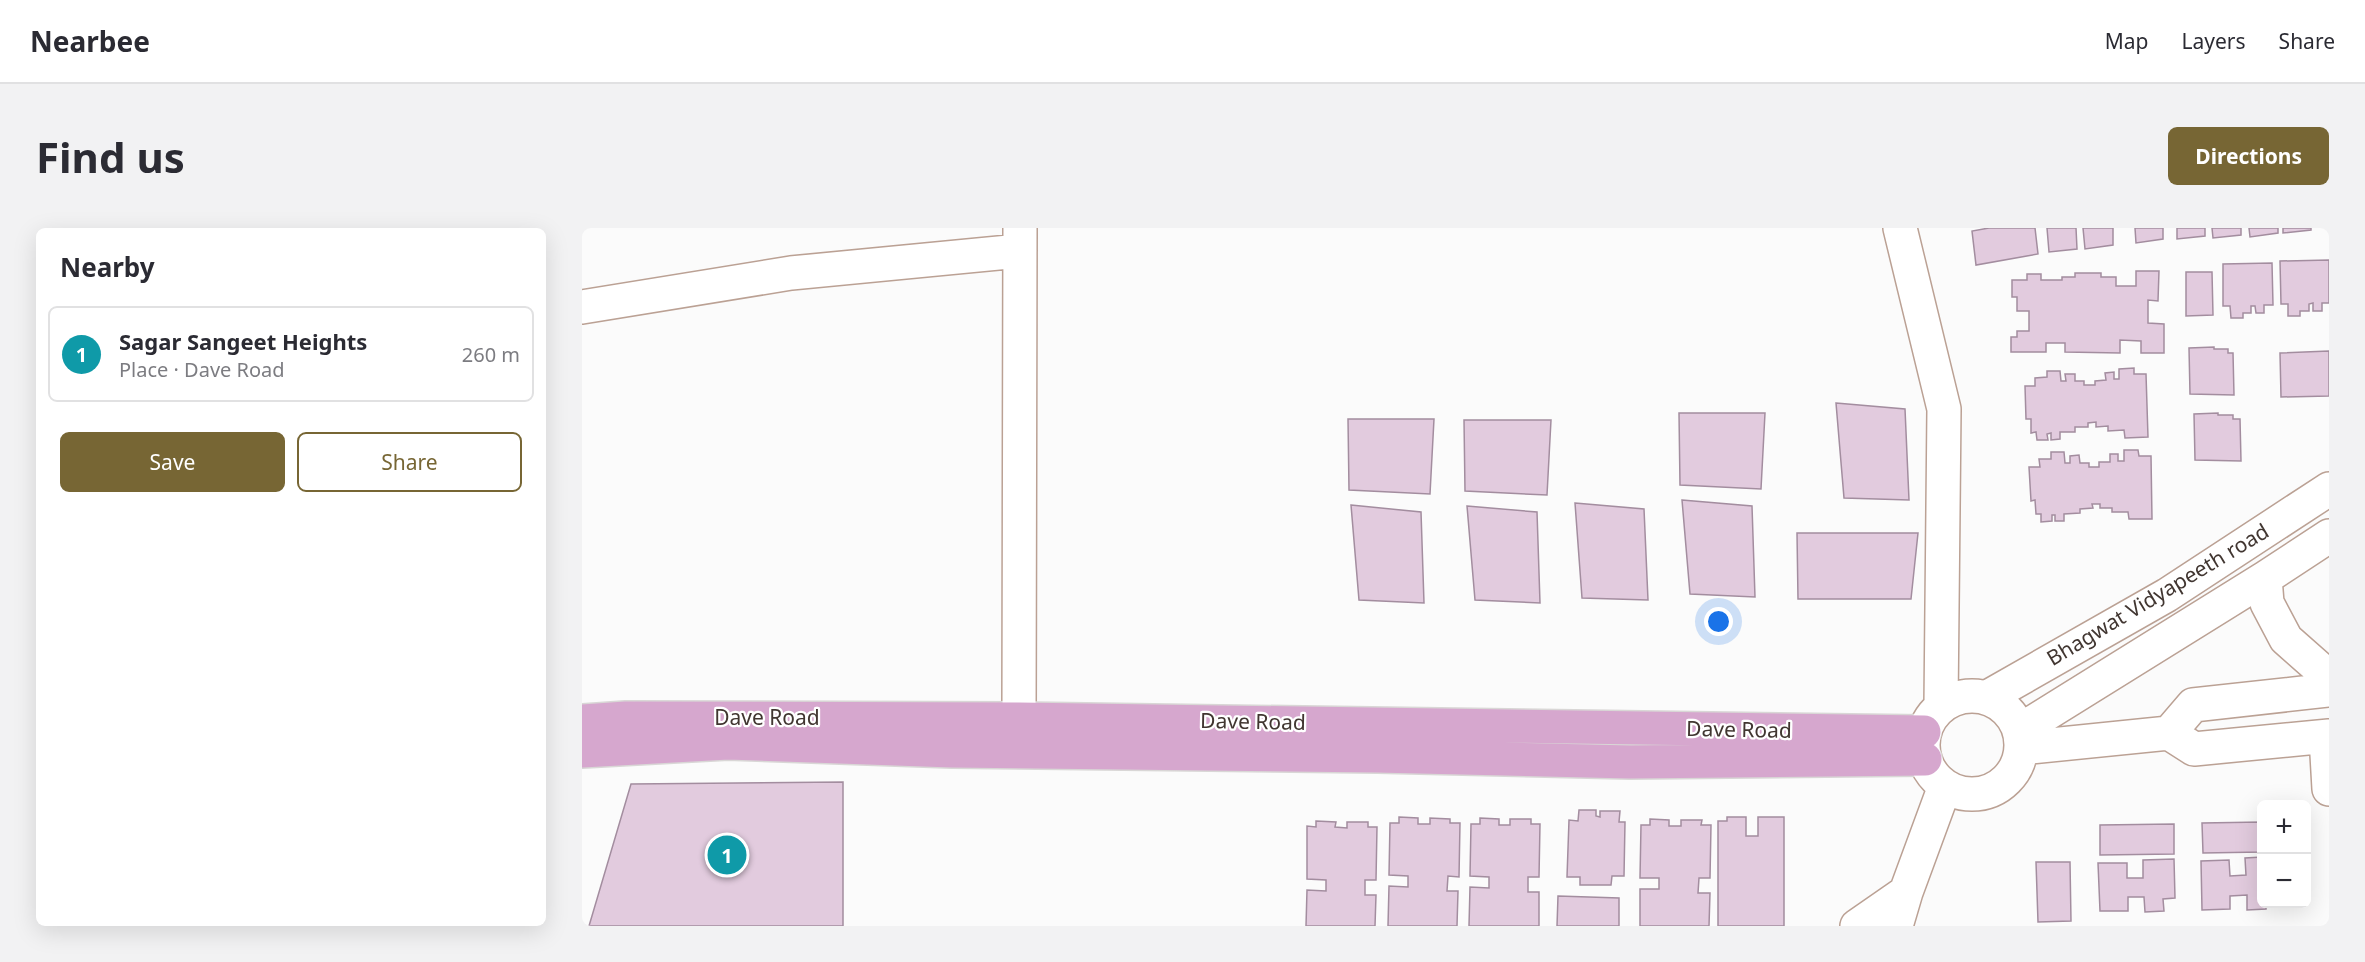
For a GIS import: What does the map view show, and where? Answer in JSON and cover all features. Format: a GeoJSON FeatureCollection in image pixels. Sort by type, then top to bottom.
{"type":"FeatureCollection","features":[{"type":"Feature","properties":{"kind":"main road","name":"Dave Road"},"geometry":{"type":"LineString","coordinates":[[582,722],[626,718],[1019,718],[1930,732]]}},
{"type":"Feature","properties":{"kind":"main road"},"geometry":{"type":"LineString","coordinates":[[582,751],[728,743],[952,751],[1377,756],[1630,762],[1930,732]]}},
{"type":"Feature","properties":{"kind":"street"},"geometry":{"type":"LineString","coordinates":[[1900,228],[1944,409],[1930,732],[1933,776],[1945,786],[1960,793],[1978,794],[1994,789],[2008,779],[2017,764],[2020,740],[2012,716],[2000,705],[1986,698],[1971,696],[1955,699],[1930,732]]}},
{"type":"Feature","properties":{"kind":"street"},"geometry":{"type":"LineString","coordinates":[[582,307],[791,273],[1020,240],[1019,718]]}},
{"type":"Feature","properties":{"kind":"street","name":"Bhagwat Vidyapeeth road"},"geometry":{"type":"LineString","coordinates":[[1986,698],[2167,595],[2329,489]]}},
{"type":"Feature","properties":{"kind":"street"},"geometry":{"type":"LineString","coordinates":[[2020,740],[2329,536]]}},
{"type":"Feature","properties":{"kind":"street"},"geometry":{"type":"LineString","coordinates":[[2265,578],[2267,603],[2286,639],[2329,677]]}},
{"type":"Feature","properties":{"kind":"street"},"geometry":{"type":"LineString","coordinates":[[2169,733],[2193,705],[2329,690]]}},
{"type":"Feature","properties":{"kind":"street"},"geometry":{"type":"LineString","coordinates":[[2020,740],[2169,733],[2194,749],[2328,736],[2329,789]]}},
{"type":"Feature","properties":{"kind":"street"},"geometry":{"type":"LineString","coordinates":[[1896,926],[1945,786]]}},
{"type":"Feature","properties":{"kind":"street"},"geometry":{"type":"LineString","coordinates":[[1857,926],[1906,892]]}},
{"type":"Feature","properties":{"kind":"building"},"geometry":{"type":"Polygon","coordinates":[[[1989,228],[2035,228],[2038,254],[1976,265],[1972,231],[1989,228]]]}},
{"type":"Feature","properties":{"kind":"building"},"geometry":{"type":"Polygon","coordinates":[[[2047,228],[2076,228],[2077,249],[2049,252],[2047,228]]]}},
{"type":"Feature","properties":{"kind":"building"},"geometry":{"type":"Polygon","coordinates":[[[2083,228],[2113,228],[2113,245],[2085,249],[2083,228]]]}},
{"type":"Feature","properties":{"kind":"building"},"geometry":{"type":"Polygon","coordinates":[[[2135,228],[2163,228],[2163,239],[2136,243],[2135,228]]]}},
{"type":"Feature","properties":{"kind":"building"},"geometry":{"type":"Polygon","coordinates":[[[2177,228],[2205,228],[2205,236],[2177,239],[2177,228]]]}},
{"type":"Feature","properties":{"kind":"building"},"geometry":{"type":"Polygon","coordinates":[[[2212,228],[2241,228],[2241,235],[2213,238],[2212,228]]]}},
{"type":"Feature","properties":{"kind":"building"},"geometry":{"type":"Polygon","coordinates":[[[2249,228],[2278,228],[2278,233],[2250,237],[2249,228]]]}},
{"type":"Feature","properties":{"kind":"building"},"geometry":{"type":"Polygon","coordinates":[[[2283,228],[2311,228],[2311,230],[2283,233],[2283,228]]]}},
{"type":"Feature","properties":{"kind":"building"},"geometry":{"type":"Polygon","coordinates":[[[2329,260],[2329,303],[2322,303],[2322,311],[2313,311],[2313,303],[2309,304],[2309,311],[2300,311],[2300,316],[2288,316],[2288,304],[2281,304],[2280,261],[2329,260]]]}},
{"type":"Feature","properties":{"kind":"building"},"geometry":{"type":"Polygon","coordinates":[[[2272,263],[2273,305],[2264,305],[2264,313],[2256,313],[2255,306],[2251,306],[2251,313],[2243,313],[2243,318],[2231,318],[2230,306],[2223,306],[2223,264],[2272,263]]]}},
{"type":"Feature","properties":{"kind":"building"},"geometry":{"type":"Polygon","coordinates":[[[2136,271],[2159,271],[2158,301],[2148,300],[2148,323],[2164,324],[2164,353],[2141,353],[2141,341],[2120,340],[2120,353],[2065,352],[2065,343],[2046,343],[2046,352],[2011,352],[2011,337],[2017,337],[2017,331],[2029,331],[2029,311],[2017,311],[2017,297],[2012,297],[2012,280],[2027,280],[2027,274],[2041,274],[2041,280],[2062,280],[2062,277],[2075,277],[2075,273],[2101,273],[2101,277],[2116,277],[2116,286],[2136,286],[2136,271]]]}},
{"type":"Feature","properties":{"kind":"building"},"geometry":{"type":"Polygon","coordinates":[[[2186,272],[2212,272],[2213,315],[2186,316],[2186,272]]]}},
{"type":"Feature","properties":{"kind":"building"},"geometry":{"type":"Polygon","coordinates":[[[2214,347],[2214,349],[2228,349],[2228,353],[2233,353],[2234,395],[2190,394],[2189,348],[2214,347]]]}},
{"type":"Feature","properties":{"kind":"building"},"geometry":{"type":"Polygon","coordinates":[[[2329,351],[2329,396],[2281,397],[2280,353],[2329,351]]]}},
{"type":"Feature","properties":{"kind":"building"},"geometry":{"type":"Polygon","coordinates":[[[2134,368],[2134,374],[2146,374],[2148,437],[2125,438],[2124,430],[2108,431],[2108,426],[2096,427],[2096,422],[2088,423],[2088,427],[2075,427],[2075,432],[2060,432],[2060,439],[2051,440],[2051,433],[2047,434],[2048,440],[2037,440],[2036,432],[2031,433],[2031,419],[2026,419],[2025,386],[2035,386],[2035,378],[2047,377],[2047,371],[2060,371],[2061,381],[2066,381],[2065,374],[2075,374],[2075,381],[2084,381],[2084,385],[2095,385],[2095,381],[2106,380],[2105,373],[2114,372],[2114,379],[2119,379],[2119,369],[2134,368]]]}},
{"type":"Feature","properties":{"kind":"building"},"geometry":{"type":"Polygon","coordinates":[[[1836,403],[1905,409],[1909,500],[1844,498],[1836,403]]]}},
{"type":"Feature","properties":{"kind":"building"},"geometry":{"type":"Polygon","coordinates":[[[1679,413],[1765,413],[1761,489],[1680,485],[1679,413]]]}},
{"type":"Feature","properties":{"kind":"building"},"geometry":{"type":"Polygon","coordinates":[[[2218,413],[2218,415],[2233,415],[2233,419],[2240,419],[2241,461],[2195,460],[2194,414],[2218,413]]]}},
{"type":"Feature","properties":{"kind":"building"},"geometry":{"type":"Polygon","coordinates":[[[1348,419],[1434,419],[1430,494],[1349,490],[1348,419]]]}},
{"type":"Feature","properties":{"kind":"building"},"geometry":{"type":"Polygon","coordinates":[[[1464,420],[1551,420],[1547,495],[1465,491],[1464,420]]]}},
{"type":"Feature","properties":{"kind":"building"},"geometry":{"type":"Polygon","coordinates":[[[2124,450],[2138,450],[2139,456],[2151,456],[2152,519],[2129,519],[2128,512],[2112,512],[2112,508],[2100,508],[2100,504],[2092,504],[2093,508],[2080,509],[2080,513],[2064,514],[2064,521],[2055,521],[2055,515],[2052,515],[2052,521],[2041,522],[2041,514],[2036,514],[2035,500],[2031,501],[2029,467],[2040,467],[2039,459],[2051,459],[2051,452],[2064,452],[2065,463],[2070,463],[2070,456],[2079,455],[2080,463],[2089,463],[2089,467],[2099,467],[2099,462],[2110,462],[2110,454],[2118,454],[2118,461],[2124,461],[2124,450]]]}},
{"type":"Feature","properties":{"kind":"building"},"geometry":{"type":"Polygon","coordinates":[[[1682,500],[1752,506],[1755,597],[1690,594],[1682,500]]]}},
{"type":"Feature","properties":{"kind":"building"},"geometry":{"type":"Polygon","coordinates":[[[1575,503],[1644,509],[1648,600],[1582,598],[1575,503]]]}},
{"type":"Feature","properties":{"kind":"building"},"geometry":{"type":"Polygon","coordinates":[[[1351,505],[1421,512],[1424,603],[1359,600],[1351,505]]]}},
{"type":"Feature","properties":{"kind":"building"},"geometry":{"type":"Polygon","coordinates":[[[1467,506],[1537,512],[1540,603],[1475,600],[1467,506]]]}},
{"type":"Feature","properties":{"kind":"building"},"geometry":{"type":"Polygon","coordinates":[[[1797,533],[1918,533],[1911,599],[1798,599],[1797,533]]]}},
{"type":"Feature","properties":{"kind":"building"},"geometry":{"type":"Polygon","coordinates":[[[843,782],[843,926],[589,926],[631,784],[843,782]]]}},
{"type":"Feature","properties":{"kind":"building"},"geometry":{"type":"Polygon","coordinates":[[[1579,810],[1596,810],[1596,816],[1600,817],[1600,811],[1620,811],[1619,822],[1625,822],[1624,876],[1612,876],[1611,885],[1580,885],[1580,877],[1567,877],[1569,820],[1578,821],[1579,810]]]}},
{"type":"Feature","properties":{"kind":"building"},"geometry":{"type":"Polygon","coordinates":[[[1399,817],[1418,818],[1418,824],[1430,824],[1430,818],[1450,819],[1450,823],[1460,823],[1459,877],[1448,876],[1447,891],[1458,891],[1457,926],[1388,926],[1389,886],[1408,887],[1408,876],[1389,875],[1390,823],[1399,823],[1399,817]]]}},
{"type":"Feature","properties":{"kind":"building"},"geometry":{"type":"Polygon","coordinates":[[[1727,817],[1746,817],[1746,836],[1758,836],[1758,817],[1784,817],[1784,926],[1718,926],[1718,821],[1727,821],[1727,817]]]}},
{"type":"Feature","properties":{"kind":"building"},"geometry":{"type":"Polygon","coordinates":[[[1480,818],[1499,819],[1499,825],[1510,825],[1510,819],[1531,819],[1531,824],[1540,824],[1539,877],[1528,877],[1528,892],[1539,892],[1539,926],[1469,926],[1470,887],[1489,888],[1489,877],[1470,876],[1471,824],[1480,824],[1480,818]]]}},
{"type":"Feature","properties":{"kind":"building"},"geometry":{"type":"Polygon","coordinates":[[[1650,819],[1669,820],[1669,826],[1681,826],[1681,820],[1702,820],[1701,825],[1711,825],[1710,878],[1699,878],[1698,893],[1710,893],[1709,926],[1640,926],[1640,889],[1659,889],[1659,878],[1640,878],[1641,825],[1650,825],[1650,819]]]}},
{"type":"Feature","properties":{"kind":"building"},"geometry":{"type":"Polygon","coordinates":[[[1316,821],[1336,822],[1335,827],[1347,828],[1347,822],[1368,822],[1368,827],[1377,827],[1376,880],[1365,880],[1365,895],[1376,895],[1375,926],[1306,926],[1307,890],[1326,891],[1326,880],[1307,879],[1307,826],[1316,827],[1316,821]]]}},
{"type":"Feature","properties":{"kind":"building"},"geometry":{"type":"Polygon","coordinates":[[[2257,822],[2257,852],[2203,853],[2202,823],[2257,822]]]}},
{"type":"Feature","properties":{"kind":"building"},"geometry":{"type":"Polygon","coordinates":[[[2174,824],[2174,854],[2100,855],[2100,825],[2174,824]]]}},
{"type":"Feature","properties":{"kind":"building"},"geometry":{"type":"Polygon","coordinates":[[[2257,857],[2257,908],[2266,909],[2247,910],[2247,895],[2230,896],[2230,909],[2202,910],[2201,861],[2229,860],[2230,876],[2246,875],[2245,858],[2257,857]]]}},
{"type":"Feature","properties":{"kind":"building"},"geometry":{"type":"Polygon","coordinates":[[[2174,859],[2175,898],[2163,899],[2164,911],[2145,912],[2144,897],[2128,897],[2128,911],[2100,911],[2098,863],[2127,863],[2127,878],[2143,878],[2143,860],[2174,859]]]}},
{"type":"Feature","properties":{"kind":"building"},"geometry":{"type":"Polygon","coordinates":[[[2036,862],[2070,862],[2071,921],[2038,922],[2036,862]]]}},
{"type":"Feature","properties":{"kind":"building"},"geometry":{"type":"Polygon","coordinates":[[[1558,896],[1619,898],[1619,926],[1557,926],[1558,896]]]}},
{"type":"Feature","properties":{"kind":"place","name":"Sagar Sangeet Heights"},"geometry":{"type":"Point","coordinates":[727,855]}}]}
